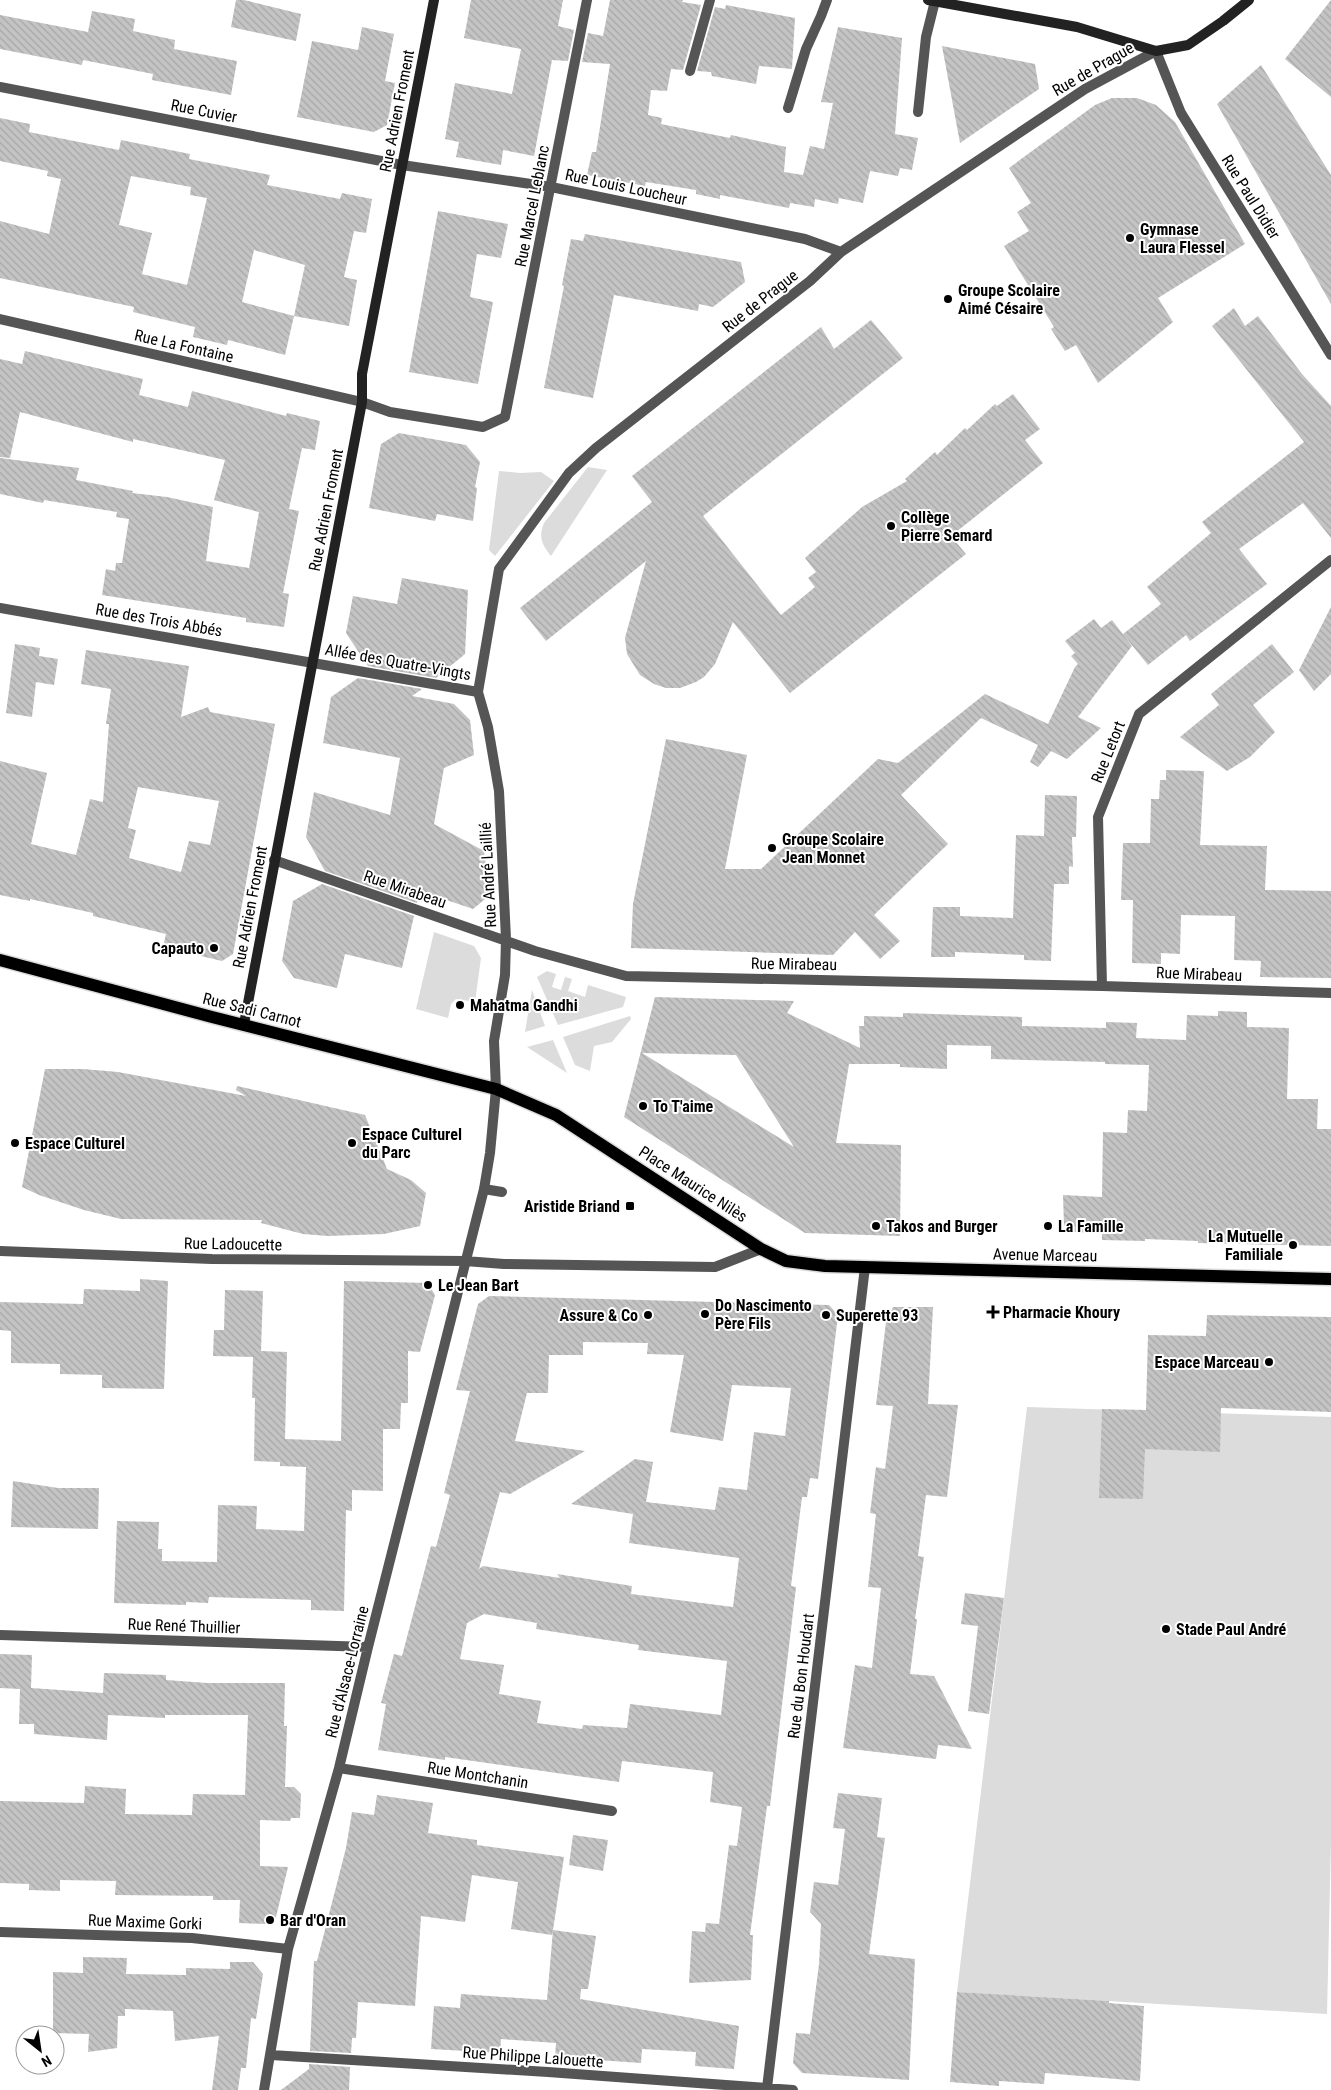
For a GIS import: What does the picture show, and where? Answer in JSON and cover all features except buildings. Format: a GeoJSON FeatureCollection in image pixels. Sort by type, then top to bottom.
{"type":"FeatureCollection","features":[{"type":"Feature","properties":{"kind":"main road","name":"Rue Sadi Carnot"},"geometry":{"type":"LineString","coordinates":[[0,960],[496,1089]]}},
{"type":"Feature","properties":{"kind":"main road","name":"Place Maurice Nilès"},"geometry":{"type":"LineString","coordinates":[[496,1089],[556,1115],[761,1249]]}},
{"type":"Feature","properties":{"kind":"main road","name":"Avenue Marceau"},"geometry":{"type":"LineString","coordinates":[[761,1249],[786,1261],[806,1265],[1331,1279]]}},
{"type":"Feature","properties":{"kind":"street","name":"Rue Adrien Froment"},"geometry":{"type":"LineString","coordinates":[[244,1024],[362,402],[362,374],[434,0]]}},
{"type":"Feature","properties":{"kind":"street","name":"Rue Marcel Leblanc"},"geometry":{"type":"LineString","coordinates":[[505,417],[588,0]]}},
{"type":"Feature","properties":{"kind":"street"},"geometry":{"type":"LineString","coordinates":[[690,71],[710,0]]}},
{"type":"Feature","properties":{"kind":"street"},"geometry":{"type":"LineString","coordinates":[[788,108],[806,49],[826,0]]}},
{"type":"Feature","properties":{"kind":"street"},"geometry":{"type":"LineString","coordinates":[[918,112],[932,1],[1078,27],[1156,51],[1188,45],[1249,0]]}},
{"type":"Feature","properties":{"kind":"street","name":"Rue de Prague"},"geometry":{"type":"LineString","coordinates":[[483,661],[499,569],[568,473],[596,448],[810,281],[841,252],[1085,89],[1156,51]]}},
{"type":"Feature","properties":{"kind":"street","name":"Rue Paul Didier"},"geometry":{"type":"LineString","coordinates":[[1156,51],[1181,113],[1331,354]]}},
{"type":"Feature","properties":{"kind":"street","name":"Rue Cuvier"},"geometry":{"type":"LineString","coordinates":[[0,87],[402,165]]}},
{"type":"Feature","properties":{"kind":"street","name":"Rue Louis Loucheur"},"geometry":{"type":"LineString","coordinates":[[402,165],[551,187],[805,239],[841,252]]}},
{"type":"Feature","properties":{"kind":"street","name":"Rue La Fontaine"},"geometry":{"type":"LineString","coordinates":[[0,319],[362,402],[390,412],[483,427],[505,417]]}},
{"type":"Feature","properties":{"kind":"street","name":"Rue Letort"},"geometry":{"type":"LineString","coordinates":[[1102,986],[1098,817],[1140,714],[1331,560]]}},
{"type":"Feature","properties":{"kind":"street","name":"Rue des Trois Abbés"},"geometry":{"type":"LineString","coordinates":[[0,608],[313,662]]}},
{"type":"Feature","properties":{"kind":"street","name":"Rue André Laillié"},"geometry":{"type":"LineString","coordinates":[[483,661],[478,692],[488,727],[499,791],[506,939],[505,975],[494,1041],[496,1089]]}},
{"type":"Feature","properties":{"kind":"street","name":"Allée des Quatre-Vingts"},"geometry":{"type":"LineString","coordinates":[[313,662],[478,692]]}},
{"type":"Feature","properties":{"kind":"street","name":"Rue Mirabeau"},"geometry":{"type":"LineString","coordinates":[[274,860],[506,939],[535,951],[626,976],[1331,993]]}},
{"type":"Feature","properties":{"kind":"street"},"geometry":{"type":"LineString","coordinates":[[496,1089],[490,1153],[484,1189],[465,1261],[504,1264],[715,1267],[761,1249]]}},
{"type":"Feature","properties":{"kind":"street"},"geometry":{"type":"LineString","coordinates":[[484,1189],[502,1192]]}},
{"type":"Feature","properties":{"kind":"street","name":"Rue Ladoucette"},"geometry":{"type":"LineString","coordinates":[[0,1251],[212,1259],[465,1261]]}},
{"type":"Feature","properties":{"kind":"street","name":"Rue d'Alsace-Lorraine"},"geometry":{"type":"LineString","coordinates":[[264,2090],[288,1949],[339,1768],[465,1261]]}},
{"type":"Feature","properties":{"kind":"street","name":"Rue du Bon Houdart"},"geometry":{"type":"LineString","coordinates":[[767,2088],[865,1267]]}},
{"type":"Feature","properties":{"kind":"street","name":"Rue René Thuillier"},"geometry":{"type":"LineString","coordinates":[[0,1635],[368,1647]]}},
{"type":"Feature","properties":{"kind":"street","name":"Rue Montchanin"},"geometry":{"type":"LineString","coordinates":[[339,1768],[612,1811]]}},
{"type":"Feature","properties":{"kind":"street","name":"Rue Maxime Gorki"},"geometry":{"type":"LineString","coordinates":[[0,1932],[192,1938],[288,1949]]}},
{"type":"Feature","properties":{"kind":"street","name":"Rue Philippe Lalouette"},"geometry":{"type":"LineString","coordinates":[[271,2055],[548,2072],[793,2090]]}},
{"type":"Feature","properties":{"kind":"shaded area"},"geometry":{"type":"Polygon","coordinates":[[[588,467],[607,470],[551,556],[545,548],[541,537],[544,523],[588,467]]]}},
{"type":"Feature","properties":{"kind":"shaded area"},"geometry":{"type":"Polygon","coordinates":[[[499,471],[541,472],[554,481],[495,556],[489,550],[499,471]]]}},
{"type":"Feature","properties":{"kind":"shaded area"},"geometry":{"type":"Polygon","coordinates":[[[434,932],[474,946],[481,958],[475,1002],[456,999],[451,1004],[448,1018],[416,1009],[434,932]]]}},
{"type":"Feature","properties":{"kind":"shaded area"},"geometry":{"type":"Polygon","coordinates":[[[547,971],[556,974],[552,987],[561,990],[565,977],[572,979],[568,991],[585,997],[588,985],[626,997],[623,1007],[558,1025],[537,977],[547,971]]]}},
{"type":"Feature","properties":{"kind":"shaded area"},"geometry":{"type":"Polygon","coordinates":[[[532,990],[545,1026],[525,1032],[532,990]]]}},
{"type":"Feature","properties":{"kind":"shaded area"},"geometry":{"type":"Polygon","coordinates":[[[630,1016],[631,1019],[612,1042],[594,1046],[590,1071],[575,1065],[563,1037],[630,1016]]]}},
{"type":"Feature","properties":{"kind":"shaded area"},"geometry":{"type":"Polygon","coordinates":[[[553,1040],[567,1073],[527,1047],[553,1040]]]}},
{"type":"Feature","properties":{"kind":"shaded area","name":"Stade Paul André"},"geometry":{"type":"Polygon","coordinates":[[[1027,1407],[1331,1417],[1331,1841],[1327,2014],[957,1992],[1027,1407]]]}},
{"type":"Feature","properties":{"kind":"place","name":"Gymnase Laura Flessel"},"geometry":{"type":"Point","coordinates":[1130,238]}},
{"type":"Feature","properties":{"kind":"place","name":"Groupe Scolaire Aimé Césaire"},"geometry":{"type":"Point","coordinates":[948,299]}},
{"type":"Feature","properties":{"kind":"place","name":"Collège Pierre Semard"},"geometry":{"type":"Point","coordinates":[891,526]}},
{"type":"Feature","properties":{"kind":"place","name":"Groupe Scolaire Jean Monnet"},"geometry":{"type":"Point","coordinates":[772,848]}},
{"type":"Feature","properties":{"kind":"place","name":"Capauto"},"geometry":{"type":"Point","coordinates":[214,948]}},
{"type":"Feature","properties":{"kind":"place","name":"Mahatma Gandhi"},"geometry":{"type":"Point","coordinates":[460,1005]}},
{"type":"Feature","properties":{"kind":"place","name":"To T'aime"},"geometry":{"type":"Point","coordinates":[643,1106]}},
{"type":"Feature","properties":{"kind":"place","name":"Espace Culturel"},"geometry":{"type":"Point","coordinates":[15,1143]}},
{"type":"Feature","properties":{"kind":"place","name":"Espace Culturel du Parc"},"geometry":{"type":"Point","coordinates":[352,1143]}},
{"type":"Feature","properties":{"kind":"place","name":"Aristide Briand"},"geometry":{"type":"Point","coordinates":[630,1206]}},
{"type":"Feature","properties":{"kind":"place","name":"Takos and Burger"},"geometry":{"type":"Point","coordinates":[876,1226]}},
{"type":"Feature","properties":{"kind":"place","name":"La Famille"},"geometry":{"type":"Point","coordinates":[1048,1226]}},
{"type":"Feature","properties":{"kind":"place","name":"La Mutuelle Familiale"},"geometry":{"type":"Point","coordinates":[1293,1245]}},
{"type":"Feature","properties":{"kind":"place","name":"Le Jean Bart"},"geometry":{"type":"Point","coordinates":[428,1285]}},
{"type":"Feature","properties":{"kind":"place","name":"Pharmacie Khoury"},"geometry":{"type":"Point","coordinates":[993,1312]}},
{"type":"Feature","properties":{"kind":"place","name":"Do Nascimento Père Fils"},"geometry":{"type":"Point","coordinates":[705,1314]}},
{"type":"Feature","properties":{"kind":"place","name":"Assure & Co"},"geometry":{"type":"Point","coordinates":[648,1315]}},
{"type":"Feature","properties":{"kind":"place","name":"Superette 93"},"geometry":{"type":"Point","coordinates":[826,1315]}},
{"type":"Feature","properties":{"kind":"place","name":"Espace Marceau"},"geometry":{"type":"Point","coordinates":[1269,1362]}},
{"type":"Feature","properties":{"kind":"place","name":"Stade Paul André"},"geometry":{"type":"Point","coordinates":[1166,1629]}},
{"type":"Feature","properties":{"kind":"place","name":"Bar d'Oran"},"geometry":{"type":"Point","coordinates":[270,1920]}}]}
